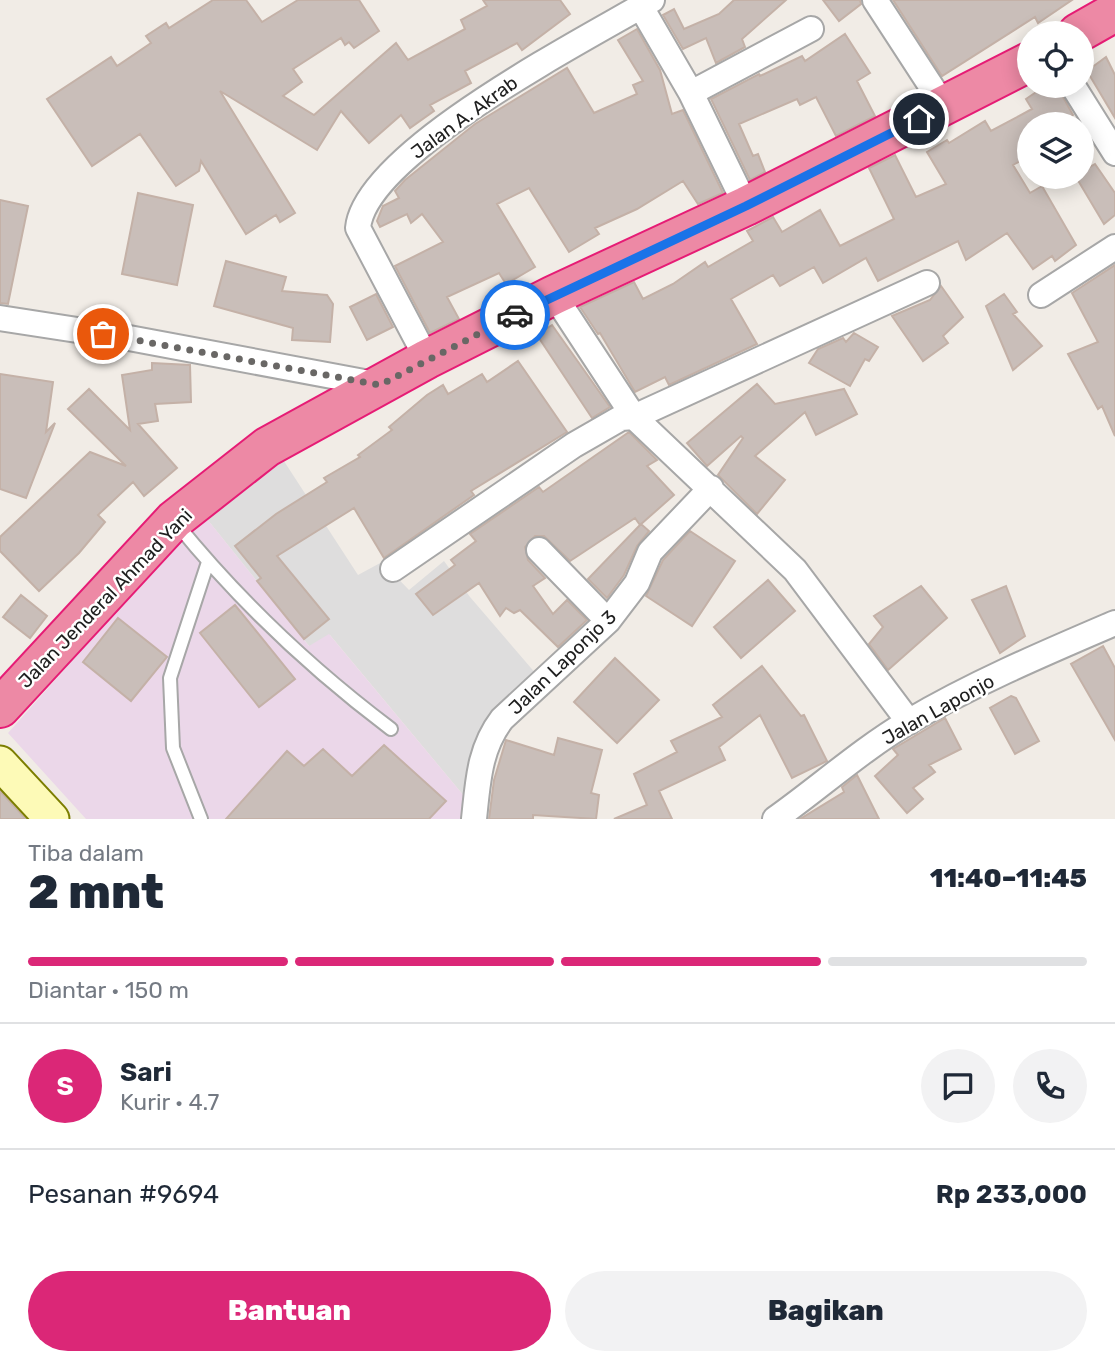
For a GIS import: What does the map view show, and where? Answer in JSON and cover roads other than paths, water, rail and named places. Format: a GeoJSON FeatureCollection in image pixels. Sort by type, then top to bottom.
{"type":"FeatureCollection","features":[{"type":"Feature","properties":{"kind":"highway"},"geometry":{"type":"LineString","coordinates":[[1094,24],[1115,12]]}},
{"type":"Feature","properties":{"kind":"highway","name":"Jalan Jenderal Ahmad Yani"},"geometry":{"type":"LineString","coordinates":[[2,691],[174,520],[267,447],[427,359],[554,295],[746,206],[1017,68]]}},
{"type":"Feature","properties":{"kind":"street"},"geometry":{"type":"LineString","coordinates":[[875,0],[944,106]]}},
{"type":"Feature","properties":{"kind":"street"},"geometry":{"type":"LineString","coordinates":[[646,3],[746,206]]}},
{"type":"Feature","properties":{"kind":"street","name":"Jalan A. Akrab"},"geometry":{"type":"LineString","coordinates":[[427,359],[358,228],[364,204],[413,152],[527,71],[646,3]]}},
{"type":"Feature","properties":{"kind":"street"},"geometry":{"type":"LineString","coordinates":[[691,93],[811,29]]}},
{"type":"Feature","properties":{"kind":"street"},"geometry":{"type":"LineString","coordinates":[[1081,98],[1115,153]]}},
{"type":"Feature","properties":{"kind":"street"},"geometry":{"type":"LineString","coordinates":[[1041,295],[1115,247]]}},
{"type":"Feature","properties":{"kind":"street"},"geometry":{"type":"LineString","coordinates":[[393,569],[574,445],[621,418],[634,417],[927,283]]}},
{"type":"Feature","properties":{"kind":"street"},"geometry":{"type":"LineString","coordinates":[[554,295],[634,417],[794,570],[909,722]]}},
{"type":"Feature","properties":{"kind":"street"},"geometry":{"type":"LineString","coordinates":[[0,318],[129,338],[380,385]]}},
{"type":"Feature","properties":{"kind":"street","name":"Jalan Laponjo 3"},"geometry":{"type":"LineString","coordinates":[[474,819],[481,761],[490,735],[508,713],[536,691],[608,621],[637,583],[650,552],[710,488]]}},
{"type":"Feature","properties":{"kind":"street"},"geometry":{"type":"LineString","coordinates":[[539,550],[608,621]]}},
{"type":"Feature","properties":{"kind":"street","name":"Jalan Laponjo"},"geometry":{"type":"LineString","coordinates":[[775,819],[852,760],[909,722],[1033,658],[1115,623]]}},
{"type":"Feature","properties":{"kind":"street"},"geometry":{"type":"LineString","coordinates":[[0,763],[52,819]]}},
{"type":"Feature","properties":{"kind":"lane"},"geometry":{"type":"LineString","coordinates":[[174,520],[208,562],[300,657],[391,729]]}},
{"type":"Feature","properties":{"kind":"lane"},"geometry":{"type":"LineString","coordinates":[[201,819],[173,748],[170,678],[208,562]]}}]}
